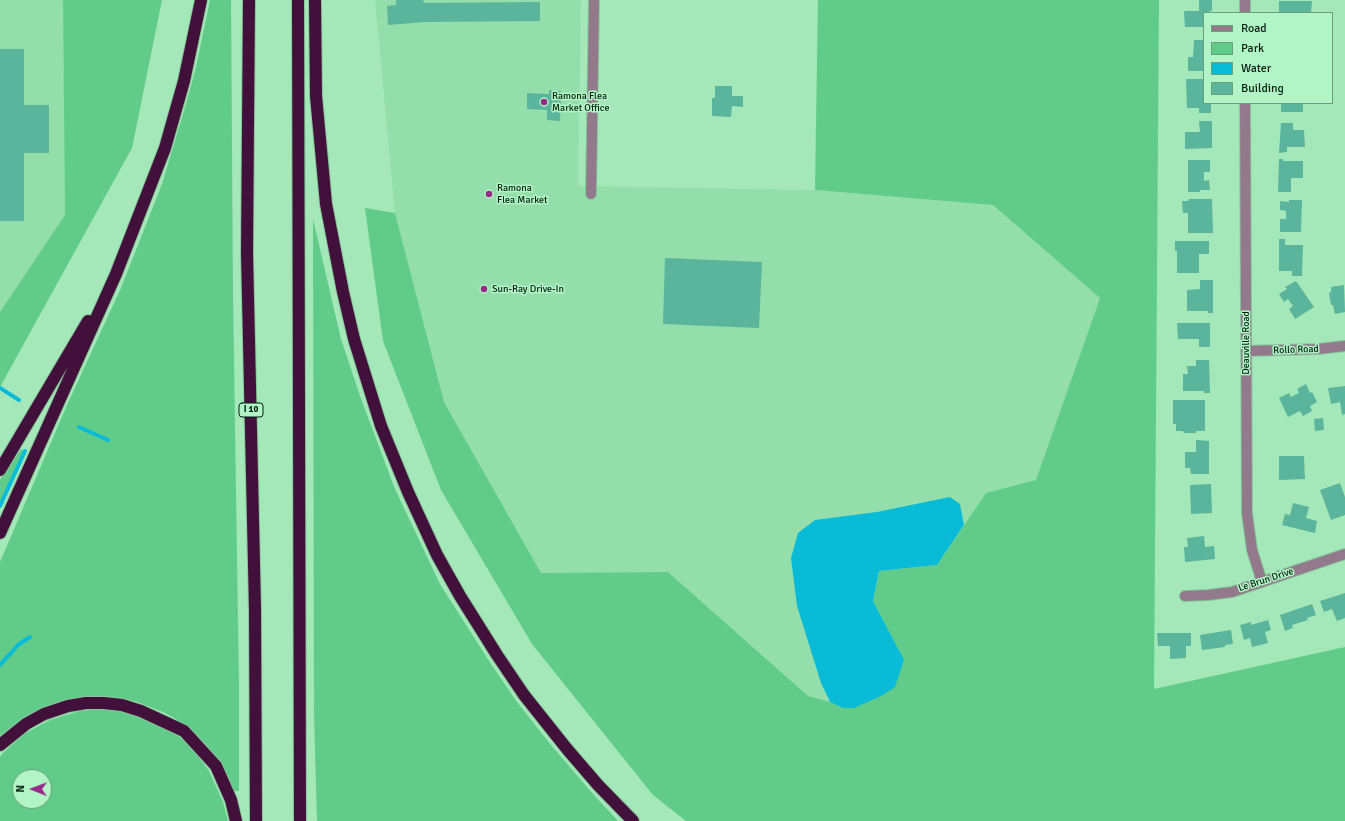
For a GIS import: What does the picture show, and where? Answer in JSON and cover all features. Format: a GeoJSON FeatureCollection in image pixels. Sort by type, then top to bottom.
{"type":"FeatureCollection","features":[{"type":"Feature","properties":{"kind":"highway"},"geometry":{"type":"LineString","coordinates":[[0,533],[116,274],[165,148],[184,81],[201,0]]}},
{"type":"Feature","properties":{"kind":"highway","name":"I 10"},"geometry":{"type":"LineString","coordinates":[[250,0],[247,253],[255,609],[256,821]]}},
{"type":"Feature","properties":{"kind":"highway"},"geometry":{"type":"LineString","coordinates":[[298,0],[300,821]]}},
{"type":"Feature","properties":{"kind":"highway"},"geometry":{"type":"LineString","coordinates":[[315,0],[316,96],[326,204],[343,292],[354,339],[381,426],[408,492],[437,555],[460,596],[497,655],[524,695],[566,749],[633,821]]}},
{"type":"Feature","properties":{"kind":"highway"},"geometry":{"type":"LineString","coordinates":[[0,470],[116,274]]}},
{"type":"Feature","properties":{"kind":"highway"},"geometry":{"type":"LineString","coordinates":[[0,745],[26,724],[44,714],[68,706],[86,703],[104,703],[122,705],[141,711],[184,731],[216,766],[231,800],[236,821]]}},
{"type":"Feature","properties":{"kind":"street"},"geometry":{"type":"LineString","coordinates":[[591,194],[594,0]]}},
{"type":"Feature","properties":{"kind":"street"},"geometry":{"type":"LineString","coordinates":[[1245,0],[1245,12]]}},
{"type":"Feature","properties":{"kind":"street","name":"Deauville Road"},"geometry":{"type":"LineString","coordinates":[[1245,104],[1247,513],[1252,550],[1262,582]]}},
{"type":"Feature","properties":{"kind":"street","name":"Rollo Road"},"geometry":{"type":"LineString","coordinates":[[1246,351],[1318,349],[1345,346]]}},
{"type":"Feature","properties":{"kind":"street","name":"Le Brun Drive"},"geometry":{"type":"LineString","coordinates":[[1185,596],[1232,592],[1345,554]]}},
{"type":"Feature","properties":{"kind":"shaded area"},"geometry":{"type":"Polygon","coordinates":[[[0,0],[63,0],[65,215],[0,312],[0,0]]]}},
{"type":"Feature","properties":{"kind":"shaded area"},"geometry":{"type":"Polygon","coordinates":[[[375,0],[581,0],[578,186],[815,190],[993,205],[1100,298],[1036,480],[986,493],[964,525],[960,504],[815,520],[821,683],[830,702],[808,696],[668,572],[541,573],[444,402],[395,213],[375,0]]]}},
{"type":"Feature","properties":{"kind":"green space"},"geometry":{"type":"Polygon","coordinates":[[[63,0],[162,0],[132,148],[0,387],[0,312],[65,215],[63,0]]]}},
{"type":"Feature","properties":{"kind":"green space"},"geometry":{"type":"Polygon","coordinates":[[[210,0],[231,0],[239,791],[234,791],[222,766],[204,743],[190,730],[176,719],[163,712],[135,701],[105,696],[90,696],[62,701],[32,713],[20,720],[0,736],[0,562],[67,405],[121,288],[162,184],[196,67],[210,0]]]}},
{"type":"Feature","properties":{"kind":"green space"},"geometry":{"type":"Polygon","coordinates":[[[818,0],[1159,0],[1154,689],[1345,647],[1345,821],[686,821],[653,795],[532,644],[441,490],[383,341],[365,208],[395,213],[444,402],[541,573],[668,572],[808,696],[830,702],[843,708],[904,661],[873,601],[879,571],[937,565],[986,493],[1036,480],[1100,298],[993,205],[815,190],[818,0]]]}},
{"type":"Feature","properties":{"kind":"green space"},"geometry":{"type":"Polygon","coordinates":[[[313,219],[341,339],[360,396],[395,489],[440,584],[517,702],[551,745],[618,821],[317,821],[314,715],[313,219]]]}},
{"type":"Feature","properties":{"kind":"green space"},"geometry":{"type":"Polygon","coordinates":[[[21,449],[25,451],[0,502],[0,480],[21,449]]]}},
{"type":"Feature","properties":{"kind":"green space"},"geometry":{"type":"Polygon","coordinates":[[[98,709],[129,713],[159,724],[183,739],[193,749],[209,771],[223,802],[228,821],[0,821],[0,757],[24,734],[50,720],[80,711],[98,709]]]}},
{"type":"Feature","properties":{"kind":"water"},"geometry":{"type":"Polygon","coordinates":[[[950,497],[960,504],[964,525],[937,565],[879,571],[873,601],[904,660],[895,687],[881,696],[854,708],[843,708],[830,702],[821,683],[797,606],[791,558],[798,533],[815,520],[877,512],[950,497]]]}},
{"type":"Feature","properties":{"kind":"building"},"geometry":{"type":"Polygon","coordinates":[[[396,0],[423,0],[424,3],[540,2],[540,21],[425,22],[388,25],[387,6],[396,5],[396,0]]]}},
{"type":"Feature","properties":{"kind":"building"},"geometry":{"type":"Polygon","coordinates":[[[1199,0],[1212,0],[1212,11],[1203,12],[1203,27],[1185,27],[1184,11],[1199,11],[1199,0]]]}},
{"type":"Feature","properties":{"kind":"building"},"geometry":{"type":"Polygon","coordinates":[[[1279,1],[1312,1],[1311,12],[1279,12],[1279,1]]]}},
{"type":"Feature","properties":{"kind":"building"},"geometry":{"type":"Polygon","coordinates":[[[1194,40],[1203,40],[1203,71],[1188,71],[1188,57],[1193,57],[1194,40]]]}},
{"type":"Feature","properties":{"kind":"building"},"geometry":{"type":"Polygon","coordinates":[[[0,49],[24,49],[24,105],[49,105],[49,153],[24,153],[24,221],[0,221],[0,49]]]}},
{"type":"Feature","properties":{"kind":"building"},"geometry":{"type":"Polygon","coordinates":[[[1186,79],[1203,79],[1203,104],[1211,104],[1211,113],[1199,113],[1199,108],[1187,108],[1186,79]]]}},
{"type":"Feature","properties":{"kind":"building"},"geometry":{"type":"Polygon","coordinates":[[[715,86],[732,86],[732,96],[743,96],[743,107],[732,106],[731,117],[712,116],[712,98],[715,98],[715,86]]]}},
{"type":"Feature","properties":{"kind":"building","name":"Ramona Flea Market Office"},"geometry":{"type":"Polygon","coordinates":[[[549,90],[561,91],[560,121],[547,120],[547,110],[527,109],[527,93],[549,94],[549,90]]]}},
{"type":"Feature","properties":{"kind":"building"},"geometry":{"type":"Polygon","coordinates":[[[1281,104],[1303,104],[1303,112],[1281,112],[1281,104]]]}},
{"type":"Feature","properties":{"kind":"building"},"geometry":{"type":"Polygon","coordinates":[[[1199,121],[1212,121],[1212,148],[1185,149],[1185,132],[1200,132],[1199,121]]]}},
{"type":"Feature","properties":{"kind":"building"},"geometry":{"type":"Polygon","coordinates":[[[1281,123],[1293,123],[1293,130],[1304,130],[1305,147],[1287,147],[1287,152],[1279,153],[1281,123]]]}},
{"type":"Feature","properties":{"kind":"building"},"geometry":{"type":"Polygon","coordinates":[[[1279,159],[1283,159],[1283,161],[1303,161],[1303,178],[1291,178],[1291,192],[1278,192],[1279,159]]]}},
{"type":"Feature","properties":{"kind":"building"},"geometry":{"type":"Polygon","coordinates":[[[1188,160],[1210,160],[1210,172],[1204,172],[1204,181],[1209,180],[1210,190],[1188,192],[1188,160]]]}},
{"type":"Feature","properties":{"kind":"building"},"geometry":{"type":"Polygon","coordinates":[[[1189,199],[1212,199],[1213,233],[1188,233],[1188,213],[1183,213],[1182,201],[1188,201],[1189,199]]]}},
{"type":"Feature","properties":{"kind":"building"},"geometry":{"type":"Polygon","coordinates":[[[1289,200],[1302,200],[1301,232],[1280,232],[1280,219],[1286,219],[1286,211],[1280,210],[1280,201],[1289,202],[1289,200]]]}},
{"type":"Feature","properties":{"kind":"building"},"geometry":{"type":"Polygon","coordinates":[[[1279,239],[1285,239],[1285,245],[1303,245],[1302,276],[1292,276],[1292,271],[1279,271],[1279,239]]]}},
{"type":"Feature","properties":{"kind":"building"},"geometry":{"type":"Polygon","coordinates":[[[1175,241],[1209,241],[1209,254],[1199,254],[1199,273],[1177,273],[1177,251],[1175,251],[1175,241]]]}},
{"type":"Feature","properties":{"kind":"building"},"geometry":{"type":"Polygon","coordinates":[[[665,258],[762,262],[759,328],[663,324],[665,258]]]}},
{"type":"Feature","properties":{"kind":"building"},"geometry":{"type":"Polygon","coordinates":[[[1200,280],[1213,280],[1213,313],[1208,313],[1208,311],[1187,311],[1187,290],[1200,289],[1200,280]]]}},
{"type":"Feature","properties":{"kind":"building"},"geometry":{"type":"Polygon","coordinates":[[[1296,281],[1314,307],[1295,319],[1289,309],[1293,306],[1288,299],[1284,302],[1279,294],[1287,289],[1285,287],[1296,281]]]}},
{"type":"Feature","properties":{"kind":"building"},"geometry":{"type":"Polygon","coordinates":[[[1344,285],[1345,312],[1335,314],[1333,305],[1331,305],[1329,293],[1331,292],[1331,287],[1344,285]]]}},
{"type":"Feature","properties":{"kind":"building"},"geometry":{"type":"Polygon","coordinates":[[[1177,323],[1210,323],[1210,347],[1199,347],[1199,339],[1178,339],[1177,323]]]}},
{"type":"Feature","properties":{"kind":"building"},"geometry":{"type":"Polygon","coordinates":[[[1196,360],[1209,360],[1210,393],[1204,393],[1204,391],[1183,391],[1183,374],[1188,374],[1187,366],[1196,366],[1196,360]]]}},
{"type":"Feature","properties":{"kind":"building"},"geometry":{"type":"Polygon","coordinates":[[[1306,384],[1310,393],[1312,392],[1317,402],[1310,406],[1312,411],[1303,416],[1300,411],[1288,417],[1279,398],[1289,393],[1291,397],[1299,393],[1297,389],[1306,384]]]}},
{"type":"Feature","properties":{"kind":"building"},"geometry":{"type":"Polygon","coordinates":[[[1345,386],[1345,414],[1342,415],[1340,402],[1331,404],[1328,388],[1345,386]]]}},
{"type":"Feature","properties":{"kind":"building"},"geometry":{"type":"Polygon","coordinates":[[[1173,400],[1205,400],[1205,431],[1184,433],[1183,431],[1176,431],[1176,424],[1173,424],[1173,400]]]}},
{"type":"Feature","properties":{"kind":"building"},"geometry":{"type":"Polygon","coordinates":[[[1323,418],[1324,430],[1315,431],[1314,419],[1323,418]]]}},
{"type":"Feature","properties":{"kind":"building"},"geometry":{"type":"Polygon","coordinates":[[[1196,440],[1209,441],[1209,474],[1191,474],[1190,468],[1185,468],[1185,452],[1196,452],[1196,440]]]}},
{"type":"Feature","properties":{"kind":"building"},"geometry":{"type":"Polygon","coordinates":[[[1279,456],[1304,456],[1305,479],[1279,480],[1279,456]]]}},
{"type":"Feature","properties":{"kind":"building"},"geometry":{"type":"Polygon","coordinates":[[[1340,483],[1345,497],[1345,515],[1331,520],[1320,490],[1340,483]]]}},
{"type":"Feature","properties":{"kind":"building"},"geometry":{"type":"Polygon","coordinates":[[[1211,484],[1212,513],[1191,514],[1190,485],[1211,484]]]}},
{"type":"Feature","properties":{"kind":"building"},"geometry":{"type":"Polygon","coordinates":[[[1293,503],[1309,507],[1306,518],[1317,521],[1315,533],[1282,525],[1285,514],[1290,515],[1293,503]]]}},
{"type":"Feature","properties":{"kind":"building"},"geometry":{"type":"Polygon","coordinates":[[[1204,536],[1205,547],[1214,546],[1215,559],[1185,562],[1184,547],[1188,547],[1187,538],[1204,536]]]}},
{"type":"Feature","properties":{"kind":"building"},"geometry":{"type":"Polygon","coordinates":[[[1345,593],[1345,618],[1337,621],[1332,609],[1324,612],[1320,601],[1345,593]]]}},
{"type":"Feature","properties":{"kind":"building"},"geometry":{"type":"Polygon","coordinates":[[[1312,604],[1316,615],[1307,618],[1308,620],[1292,625],[1293,628],[1285,631],[1280,615],[1312,604]]]}},
{"type":"Feature","properties":{"kind":"building"},"geometry":{"type":"Polygon","coordinates":[[[1268,620],[1271,630],[1265,632],[1268,643],[1252,647],[1250,638],[1244,640],[1240,625],[1251,622],[1251,625],[1268,620]]]}},
{"type":"Feature","properties":{"kind":"building"},"geometry":{"type":"Polygon","coordinates":[[[1231,630],[1233,644],[1225,645],[1225,647],[1202,650],[1200,635],[1231,630]]]}},
{"type":"Feature","properties":{"kind":"building"},"geometry":{"type":"Polygon","coordinates":[[[1157,633],[1191,633],[1191,646],[1186,646],[1186,658],[1170,659],[1170,646],[1158,646],[1157,633]]]}},
{"type":"Feature","properties":{"kind":"waterway"},"geometry":{"type":"LineString","coordinates":[[0,388],[19,400]]}},
{"type":"Feature","properties":{"kind":"waterway"},"geometry":{"type":"LineString","coordinates":[[79,427],[108,440]]}},
{"type":"Feature","properties":{"kind":"waterway"},"geometry":{"type":"LineString","coordinates":[[0,506],[25,451]]}},
{"type":"Feature","properties":{"kind":"waterway"},"geometry":{"type":"LineString","coordinates":[[0,665],[19,644],[30,637]]}},
{"type":"Feature","properties":{"kind":"place","name":"Ramona Flea Market Office"},"geometry":{"type":"Point","coordinates":[544,102]}},
{"type":"Feature","properties":{"kind":"place","name":"Ramona Flea Market"},"geometry":{"type":"Point","coordinates":[489,194]}},
{"type":"Feature","properties":{"kind":"place","name":"Sun-Ray Drive-In"},"geometry":{"type":"Point","coordinates":[484,289]}}]}
